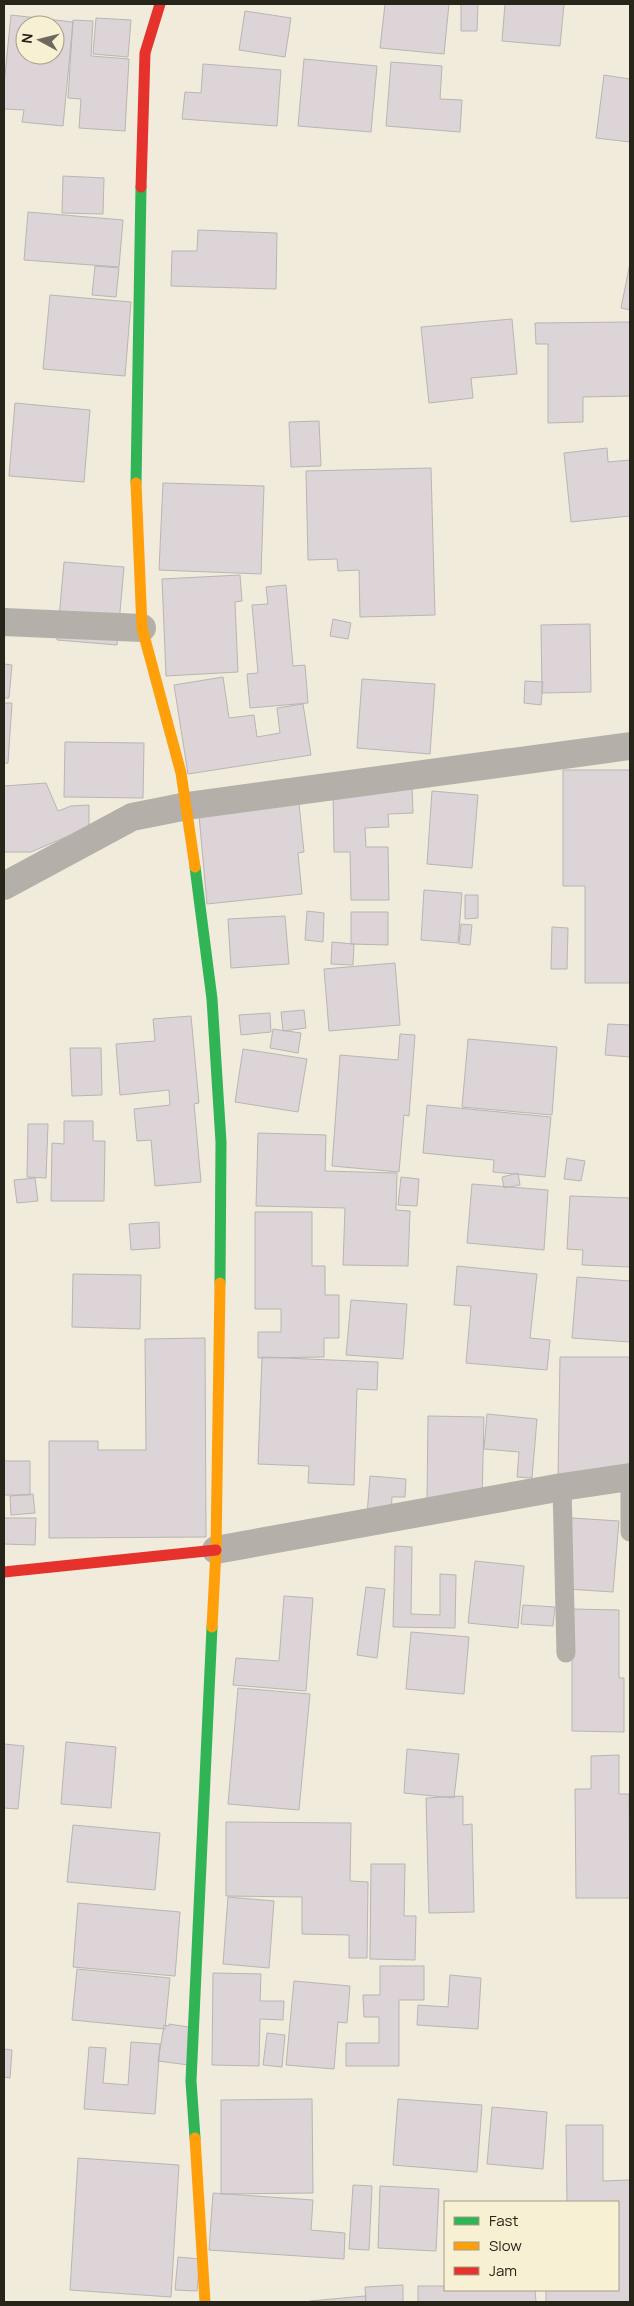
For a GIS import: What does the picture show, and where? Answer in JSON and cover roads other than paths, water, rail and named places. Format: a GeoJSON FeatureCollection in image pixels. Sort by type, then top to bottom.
{"type":"FeatureCollection","features":[{"type":"Feature","properties":{"kind":"street"},"geometry":{"type":"LineString","coordinates":[[160,4],[145,53],[138,269],[136,478],[142,628],[188,806],[212,999],[221,1142],[220,1357],[216,1550],[191,2081],[205,2302]]}},
{"type":"Feature","properties":{"kind":"street"},"geometry":{"type":"LineString","coordinates":[[4,622],[142,628]]}},
{"type":"Feature","properties":{"kind":"street"},"geometry":{"type":"LineString","coordinates":[[4,886],[132,817],[188,806],[630,746]]}},
{"type":"Feature","properties":{"kind":"street"},"geometry":{"type":"LineString","coordinates":[[4,1572],[216,1550],[630,1476]]}},
{"type":"Feature","properties":{"kind":"lane"},"geometry":{"type":"LineString","coordinates":[[630,1476],[630,1532]]}},
{"type":"Feature","properties":{"kind":"lane"},"geometry":{"type":"LineString","coordinates":[[562,1487],[566,1653]]}}]}
